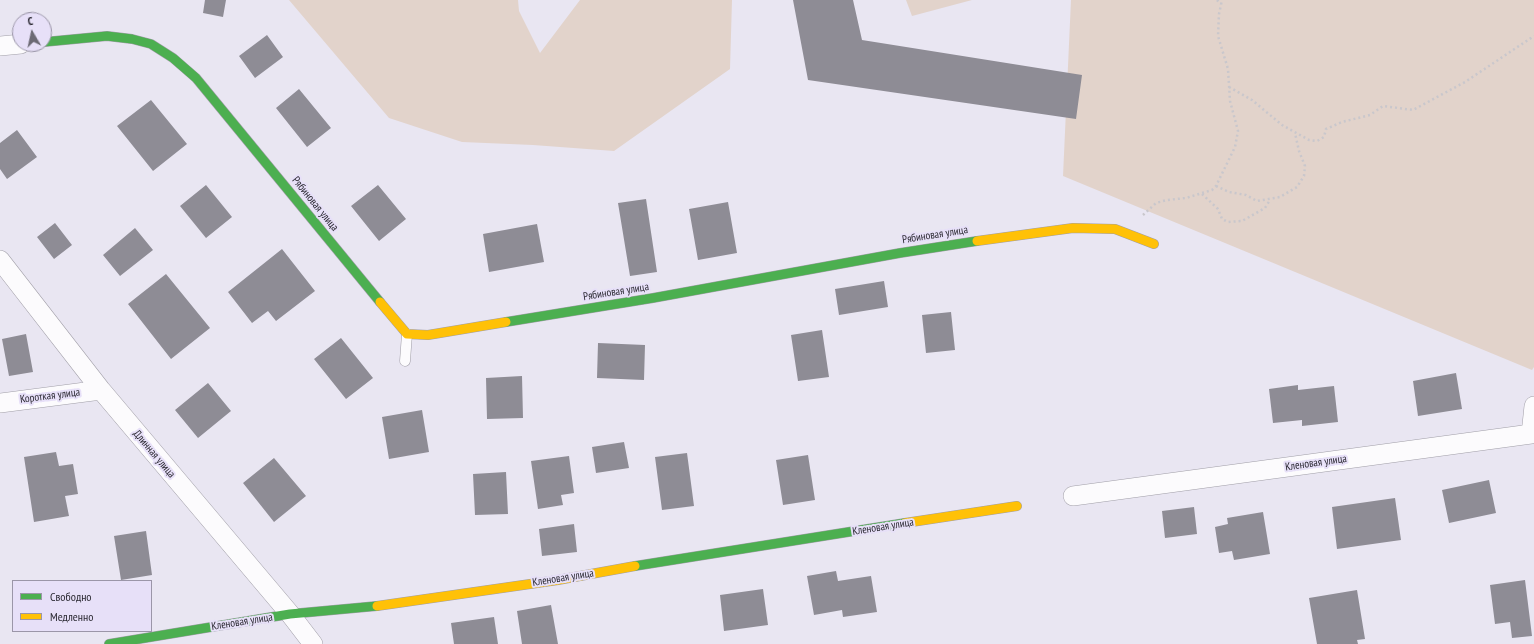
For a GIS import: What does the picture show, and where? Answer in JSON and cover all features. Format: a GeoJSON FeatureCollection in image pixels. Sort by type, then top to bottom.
{"type":"FeatureCollection","features":[{"type":"Feature","properties":{"kind":"street","name":"Рябиновая улица"},"geometry":{"type":"LineString","coordinates":[[52,41],[106,36],[151,44],[173,58],[196,78],[407,334],[428,335],[646,300],[1020,234],[1073,228],[1116,229],[1154,244]]}},
{"type":"Feature","properties":{"kind":"street"},"geometry":{"type":"LineString","coordinates":[[0,46],[12,45]]}},
{"type":"Feature","properties":{"kind":"street","name":"Длинная улица"},"geometry":{"type":"LineString","coordinates":[[0,260],[101,390],[290,614],[313,644]]}},
{"type":"Feature","properties":{"kind":"street","name":"Короткая улица"},"geometry":{"type":"LineString","coordinates":[[0,403],[101,390]]}},
{"type":"Feature","properties":{"kind":"street","name":"Кленовая улица"},"geometry":{"type":"LineString","coordinates":[[1073,496],[1532,442],[1534,406]]}},
{"type":"Feature","properties":{"kind":"street","name":"Кленовая улица"},"geometry":{"type":"LineString","coordinates":[[109,644],[290,614],[383,604],[558,580],[664,561],[1017,506]]}},
{"type":"Feature","properties":{"kind":"lane"},"geometry":{"type":"LineString","coordinates":[[405,361],[407,334]]}},
{"type":"Feature","properties":{"kind":"path"},"geometry":{"type":"LineString","coordinates":[[1217,0],[1222,4]]}},
{"type":"Feature","properties":{"kind":"path"},"geometry":{"type":"LineString","coordinates":[[1140,217],[1156,204],[1167,200],[1186,198],[1212,190],[1216,186],[1235,147],[1238,131],[1230,101],[1228,69],[1218,36],[1219,14],[1222,0]]}},
{"type":"Feature","properties":{"kind":"path"},"geometry":{"type":"LineString","coordinates":[[1229,87],[1252,100],[1282,125],[1309,140],[1317,141],[1324,138],[1326,129],[1342,122],[1370,115],[1383,106],[1413,110],[1465,82],[1534,36]]}},
{"type":"Feature","properties":{"kind":"path"},"geometry":{"type":"LineString","coordinates":[[1216,186],[1228,192],[1246,195],[1257,202],[1280,197],[1297,187],[1304,176],[1305,166],[1299,152],[1296,133]]}},
{"type":"Feature","properties":{"kind":"path"},"geometry":{"type":"LineString","coordinates":[[1201,194],[1218,209],[1222,219],[1228,222],[1242,221],[1264,208],[1270,200]]}},
{"type":"Feature","properties":{"kind":"shaded area"},"geometry":{"type":"Polygon","coordinates":[[[289,0],[518,0],[519,11],[540,53],[580,0],[732,0],[730,69],[614,151],[533,145],[462,142],[389,118],[289,0]]]}},
{"type":"Feature","properties":{"kind":"shaded area"},"geometry":{"type":"Polygon","coordinates":[[[906,0],[972,0],[912,16],[906,0]]]}},
{"type":"Feature","properties":{"kind":"shaded area"},"geometry":{"type":"Polygon","coordinates":[[[1071,0],[1534,0],[1534,367],[1532,370],[1063,176],[1071,0]]]}},
{"type":"Feature","properties":{"kind":"building"},"geometry":{"type":"Polygon","coordinates":[[[205,0],[226,0],[223,17],[203,13],[205,0]]]}},
{"type":"Feature","properties":{"kind":"building"},"geometry":{"type":"Polygon","coordinates":[[[793,0],[853,0],[862,40],[1082,75],[1076,119],[808,80],[793,0]]]}},
{"type":"Feature","properties":{"kind":"building"},"geometry":{"type":"Polygon","coordinates":[[[267,35],[283,57],[255,78],[239,56],[267,35]]]}},
{"type":"Feature","properties":{"kind":"building"},"geometry":{"type":"Polygon","coordinates":[[[299,89],[331,128],[307,147],[276,108],[299,89]]]}},
{"type":"Feature","properties":{"kind":"building"},"geometry":{"type":"Polygon","coordinates":[[[151,100],[187,144],[153,171],[117,126],[151,100]]]}},
{"type":"Feature","properties":{"kind":"building"},"geometry":{"type":"Polygon","coordinates":[[[17,130],[37,157],[7,179],[0,169],[0,143],[17,130]]]}},
{"type":"Feature","properties":{"kind":"building"},"geometry":{"type":"Polygon","coordinates":[[[206,185],[232,217],[206,238],[180,206],[206,185]]]}},
{"type":"Feature","properties":{"kind":"building"},"geometry":{"type":"Polygon","coordinates":[[[378,185],[406,219],[379,241],[351,206],[378,185]]]}},
{"type":"Feature","properties":{"kind":"building"},"geometry":{"type":"Polygon","coordinates":[[[646,199],[657,272],[630,276],[618,203],[646,199]]]}},
{"type":"Feature","properties":{"kind":"building"},"geometry":{"type":"Polygon","coordinates":[[[728,202],[737,253],[698,260],[689,209],[728,202]]]}},
{"type":"Feature","properties":{"kind":"building"},"geometry":{"type":"Polygon","coordinates":[[[55,223],[72,245],[54,259],[37,237],[55,223]]]}},
{"type":"Feature","properties":{"kind":"building"},"geometry":{"type":"Polygon","coordinates":[[[537,224],[544,262],[489,272],[483,234],[537,224]]]}},
{"type":"Feature","properties":{"kind":"building"},"geometry":{"type":"Polygon","coordinates":[[[135,228],[153,250],[120,276],[103,255],[135,228]]]}},
{"type":"Feature","properties":{"kind":"building"},"geometry":{"type":"Polygon","coordinates":[[[282,249],[315,291],[276,321],[268,311],[252,323],[228,292],[282,249]]]}},
{"type":"Feature","properties":{"kind":"building"},"geometry":{"type":"Polygon","coordinates":[[[166,274],[210,328],[171,359],[128,304],[166,274]]]}},
{"type":"Feature","properties":{"kind":"building"},"geometry":{"type":"Polygon","coordinates":[[[884,281],[888,307],[839,315],[835,289],[884,281]]]}},
{"type":"Feature","properties":{"kind":"building"},"geometry":{"type":"Polygon","coordinates":[[[951,312],[955,350],[926,353],[922,315],[951,312]]]}},
{"type":"Feature","properties":{"kind":"building"},"geometry":{"type":"Polygon","coordinates":[[[822,330],[829,377],[798,381],[791,335],[822,330]]]}},
{"type":"Feature","properties":{"kind":"building"},"geometry":{"type":"Polygon","coordinates":[[[26,334],[33,372],[9,376],[2,339],[26,334]]]}},
{"type":"Feature","properties":{"kind":"building"},"geometry":{"type":"Polygon","coordinates":[[[341,338],[373,378],[346,399],[314,359],[341,338]]]}},
{"type":"Feature","properties":{"kind":"building"},"geometry":{"type":"Polygon","coordinates":[[[598,343],[645,345],[644,380],[597,378],[598,343]]]}},
{"type":"Feature","properties":{"kind":"building"},"geometry":{"type":"Polygon","coordinates":[[[1456,373],[1462,409],[1418,416],[1413,381],[1456,373]]]}},
{"type":"Feature","properties":{"kind":"building"},"geometry":{"type":"Polygon","coordinates":[[[522,376],[523,418],[487,419],[486,378],[522,376]]]}},
{"type":"Feature","properties":{"kind":"building"},"geometry":{"type":"Polygon","coordinates":[[[208,383],[231,411],[198,438],[175,410],[208,383]]]}},
{"type":"Feature","properties":{"kind":"building"},"geometry":{"type":"Polygon","coordinates":[[[1298,385],[1298,390],[1334,386],[1338,422],[1302,426],[1302,420],[1273,423],[1269,389],[1298,385]]]}},
{"type":"Feature","properties":{"kind":"building"},"geometry":{"type":"Polygon","coordinates":[[[422,410],[429,452],[389,459],[382,417],[422,410]]]}},
{"type":"Feature","properties":{"kind":"building"},"geometry":{"type":"Polygon","coordinates":[[[624,442],[629,468],[596,473],[592,447],[624,442]]]}},
{"type":"Feature","properties":{"kind":"building"},"geometry":{"type":"Polygon","coordinates":[[[56,452],[59,466],[73,464],[78,494],[65,496],[69,516],[34,522],[24,457],[56,452]]]}},
{"type":"Feature","properties":{"kind":"building"},"geometry":{"type":"Polygon","coordinates":[[[687,453],[694,506],[662,510],[655,457],[687,453]]]}},
{"type":"Feature","properties":{"kind":"building"},"geometry":{"type":"Polygon","coordinates":[[[808,455],[815,500],[783,505],[776,460],[808,455]]]}},
{"type":"Feature","properties":{"kind":"building"},"geometry":{"type":"Polygon","coordinates":[[[569,456],[574,493],[561,495],[563,505],[538,509],[531,461],[569,456]]]}},
{"type":"Feature","properties":{"kind":"building"},"geometry":{"type":"Polygon","coordinates":[[[274,458],[306,496],[274,522],[243,483],[274,458]]]}},
{"type":"Feature","properties":{"kind":"building"},"geometry":{"type":"Polygon","coordinates":[[[506,472],[508,514],[475,515],[473,474],[506,472]]]}},
{"type":"Feature","properties":{"kind":"building"},"geometry":{"type":"Polygon","coordinates":[[[1489,480],[1496,513],[1449,523],[1442,490],[1489,480]]]}},
{"type":"Feature","properties":{"kind":"building"},"geometry":{"type":"Polygon","coordinates":[[[1395,498],[1401,540],[1337,549],[1332,507],[1395,498]]]}},
{"type":"Feature","properties":{"kind":"building"},"geometry":{"type":"Polygon","coordinates":[[[1194,507],[1197,534],[1165,538],[1162,511],[1194,507]]]}},
{"type":"Feature","properties":{"kind":"building"},"geometry":{"type":"Polygon","coordinates":[[[1263,512],[1270,554],[1234,560],[1232,551],[1219,553],[1215,527],[1228,524],[1227,518],[1263,512]]]}},
{"type":"Feature","properties":{"kind":"building"},"geometry":{"type":"Polygon","coordinates":[[[574,524],[577,552],[542,556],[539,529],[574,524]]]}},
{"type":"Feature","properties":{"kind":"building"},"geometry":{"type":"Polygon","coordinates":[[[146,531],[152,575],[121,580],[114,536],[146,531]]]}},
{"type":"Feature","properties":{"kind":"building"},"geometry":{"type":"Polygon","coordinates":[[[836,571],[838,581],[871,576],[877,612],[843,617],[842,610],[814,615],[807,576],[836,571]]]}},
{"type":"Feature","properties":{"kind":"building"},"geometry":{"type":"Polygon","coordinates":[[[1525,580],[1532,636],[1512,638],[1510,622],[1495,624],[1490,585],[1525,580]]]}},
{"type":"Feature","properties":{"kind":"building"},"geometry":{"type":"Polygon","coordinates":[[[763,589],[768,625],[724,631],[720,595],[763,589]]]}},
{"type":"Feature","properties":{"kind":"building"},"geometry":{"type":"Polygon","coordinates":[[[1357,590],[1365,639],[1357,640],[1358,644],[1317,644],[1309,598],[1357,590]]]}},
{"type":"Feature","properties":{"kind":"building"},"geometry":{"type":"Polygon","coordinates":[[[551,605],[558,644],[522,644],[517,611],[551,605]]]}},
{"type":"Feature","properties":{"kind":"building"},"geometry":{"type":"Polygon","coordinates":[[[494,617],[498,644],[454,644],[451,623],[494,617]]]}},
{"type":"Feature","properties":{"kind":"traffic: fast"},"geometry":{"type":"LineString","coordinates":[[52,41],[107,36],[132,39],[151,44],[173,58],[196,78],[380,302]]}},
{"type":"Feature","properties":{"kind":"traffic: fast"},"geometry":{"type":"LineString","coordinates":[[506,322],[653,298],[900,253],[977,241]]}},
{"type":"Feature","properties":{"kind":"traffic: fast"},"geometry":{"type":"LineString","coordinates":[[635,566],[905,523]]}},
{"type":"Feature","properties":{"kind":"traffic: fast"},"geometry":{"type":"LineString","coordinates":[[109,644],[290,614],[377,606]]}},
{"type":"Feature","properties":{"kind":"traffic: slow"},"geometry":{"type":"LineString","coordinates":[[977,241],[1073,228],[1115,229],[1154,244]]}},
{"type":"Feature","properties":{"kind":"traffic: slow"},"geometry":{"type":"LineString","coordinates":[[380,302],[407,334],[428,335],[506,322]]}},
{"type":"Feature","properties":{"kind":"traffic: slow"},"geometry":{"type":"LineString","coordinates":[[905,523],[1017,506]]}},
{"type":"Feature","properties":{"kind":"traffic: slow"},"geometry":{"type":"LineString","coordinates":[[377,606],[558,580],[635,566]]}}]}
